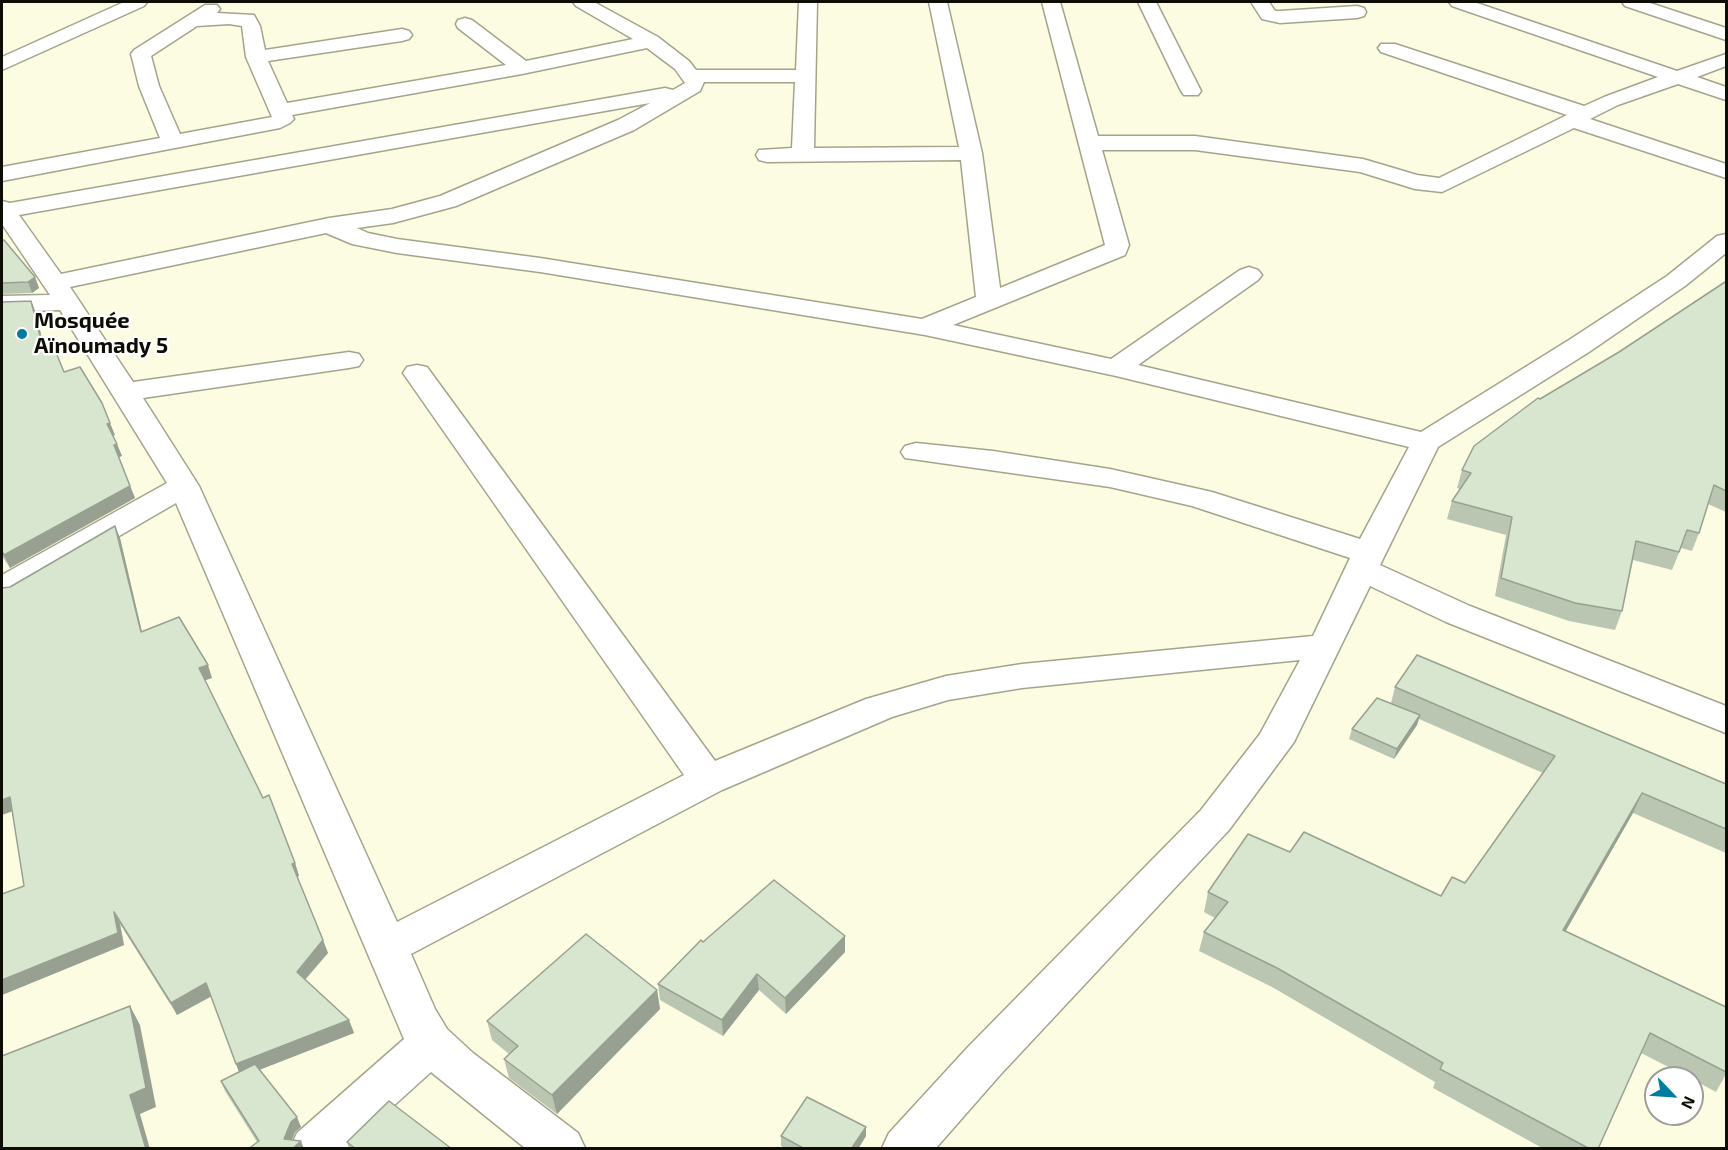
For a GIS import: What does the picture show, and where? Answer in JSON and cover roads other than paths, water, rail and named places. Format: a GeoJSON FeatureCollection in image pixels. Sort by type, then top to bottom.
{"type":"FeatureCollection","features":[{"type":"Feature","properties":{"kind":"street"},"geometry":{"type":"LineString","coordinates":[[2,64],[138,2]]}},
{"type":"Feature","properties":{"kind":"street"},"geometry":{"type":"LineString","coordinates":[[172,140],[149,86],[141,54],[161,39],[222,2]]}},
{"type":"Feature","properties":{"kind":"street"},"geometry":{"type":"LineString","coordinates":[[582,2],[651,40],[682,65],[691,83]]}},
{"type":"Feature","properties":{"kind":"street"},"geometry":{"type":"LineString","coordinates":[[803,154],[808,2]]}},
{"type":"Feature","properties":{"kind":"street"},"geometry":{"type":"LineString","coordinates":[[938,2],[971,153],[989,302]]}},
{"type":"Feature","properties":{"kind":"street"},"geometry":{"type":"LineString","coordinates":[[925,327],[1116,250],[1117,245],[1051,2]]}},
{"type":"Feature","properties":{"kind":"street"},"geometry":{"type":"LineString","coordinates":[[1147,2],[1191,91]]}},
{"type":"Feature","properties":{"kind":"street"},"geometry":{"type":"LineString","coordinates":[[1260,2],[1269,15],[1280,17],[1357,12]]}},
{"type":"Feature","properties":{"kind":"street"},"geometry":{"type":"LineString","coordinates":[[1458,2],[1726,94]]}},
{"type":"Feature","properties":{"kind":"street"},"geometry":{"type":"LineString","coordinates":[[1631,2],[1726,34]]}},
{"type":"Feature","properties":{"kind":"street"},"geometry":{"type":"LineString","coordinates":[[2,174],[172,140],[271,124],[283,118],[256,57],[251,26],[247,19],[194,21]]}},
{"type":"Feature","properties":{"kind":"street"},"geometry":{"type":"LineString","coordinates":[[465,24],[522,68]]}},
{"type":"Feature","properties":{"kind":"street"},"geometry":{"type":"LineString","coordinates":[[256,57],[402,34]]}},
{"type":"Feature","properties":{"kind":"street"},"geometry":{"type":"LineString","coordinates":[[279,111],[522,68],[651,40]]}},
{"type":"Feature","properties":{"kind":"street"},"geometry":{"type":"LineString","coordinates":[[1388,48],[1726,171]]}},
{"type":"Feature","properties":{"kind":"street"},"geometry":{"type":"LineString","coordinates":[[1089,143],[1195,143],[1363,166],[1415,182],[1442,185],[1611,102],[1726,60]]}},
{"type":"Feature","properties":{"kind":"street"},"geometry":{"type":"LineString","coordinates":[[561,1149],[457,1067],[431,1043],[416,1018],[184,486],[61,292],[3,210],[567,111],[691,83],[805,76]]}},
{"type":"Feature","properties":{"kind":"street"},"geometry":{"type":"LineString","coordinates":[[2,304],[61,292],[329,225],[393,216],[448,201],[626,125],[691,83]]}},
{"type":"Feature","properties":{"kind":"street"},"geometry":{"type":"LineString","coordinates":[[567,111],[597,138]]}},
{"type":"Feature","properties":{"kind":"street"},"geometry":{"type":"LineString","coordinates":[[767,154],[971,153]]}},
{"type":"Feature","properties":{"kind":"street"},"geometry":{"type":"LineString","coordinates":[[329,225],[361,238],[398,246],[540,265],[925,327],[1116,368],[1426,442]]}},
{"type":"Feature","properties":{"kind":"street"},"geometry":{"type":"LineString","coordinates":[[906,1149],[984,1061],[1215,820],[1275,742],[1426,442],[1579,346],[1676,280],[1726,241]]}},
{"type":"Feature","properties":{"kind":"street"},"geometry":{"type":"LineString","coordinates":[[1116,368],[1249,275]]}},
{"type":"Feature","properties":{"kind":"street"},"geometry":{"type":"LineString","coordinates":[[125,392],[349,360]]}},
{"type":"Feature","properties":{"kind":"street"},"geometry":{"type":"LineString","coordinates":[[417,373],[708,780]]}},
{"type":"Feature","properties":{"kind":"street"},"geometry":{"type":"LineString","coordinates":[[916,452],[993,460],[1110,478],[1201,499],[1365,561],[1458,614],[1726,720]]}},
{"type":"Feature","properties":{"kind":"street"},"geometry":{"type":"LineString","coordinates":[[2,589],[184,486]]}},
{"type":"Feature","properties":{"kind":"street"},"geometry":{"type":"LineString","coordinates":[[387,947],[708,780],[879,708],[946,688],[1022,676],[1325,646]]}},
{"type":"Feature","properties":{"kind":"street"},"geometry":{"type":"LineString","coordinates":[[314,1149],[431,1043]]}},
{"type":"Feature","properties":{"kind":"place","name":"Mosquée Aïnoumady 5"},"geometry":{"type":"Point","coordinates":[22,334]}}]}
